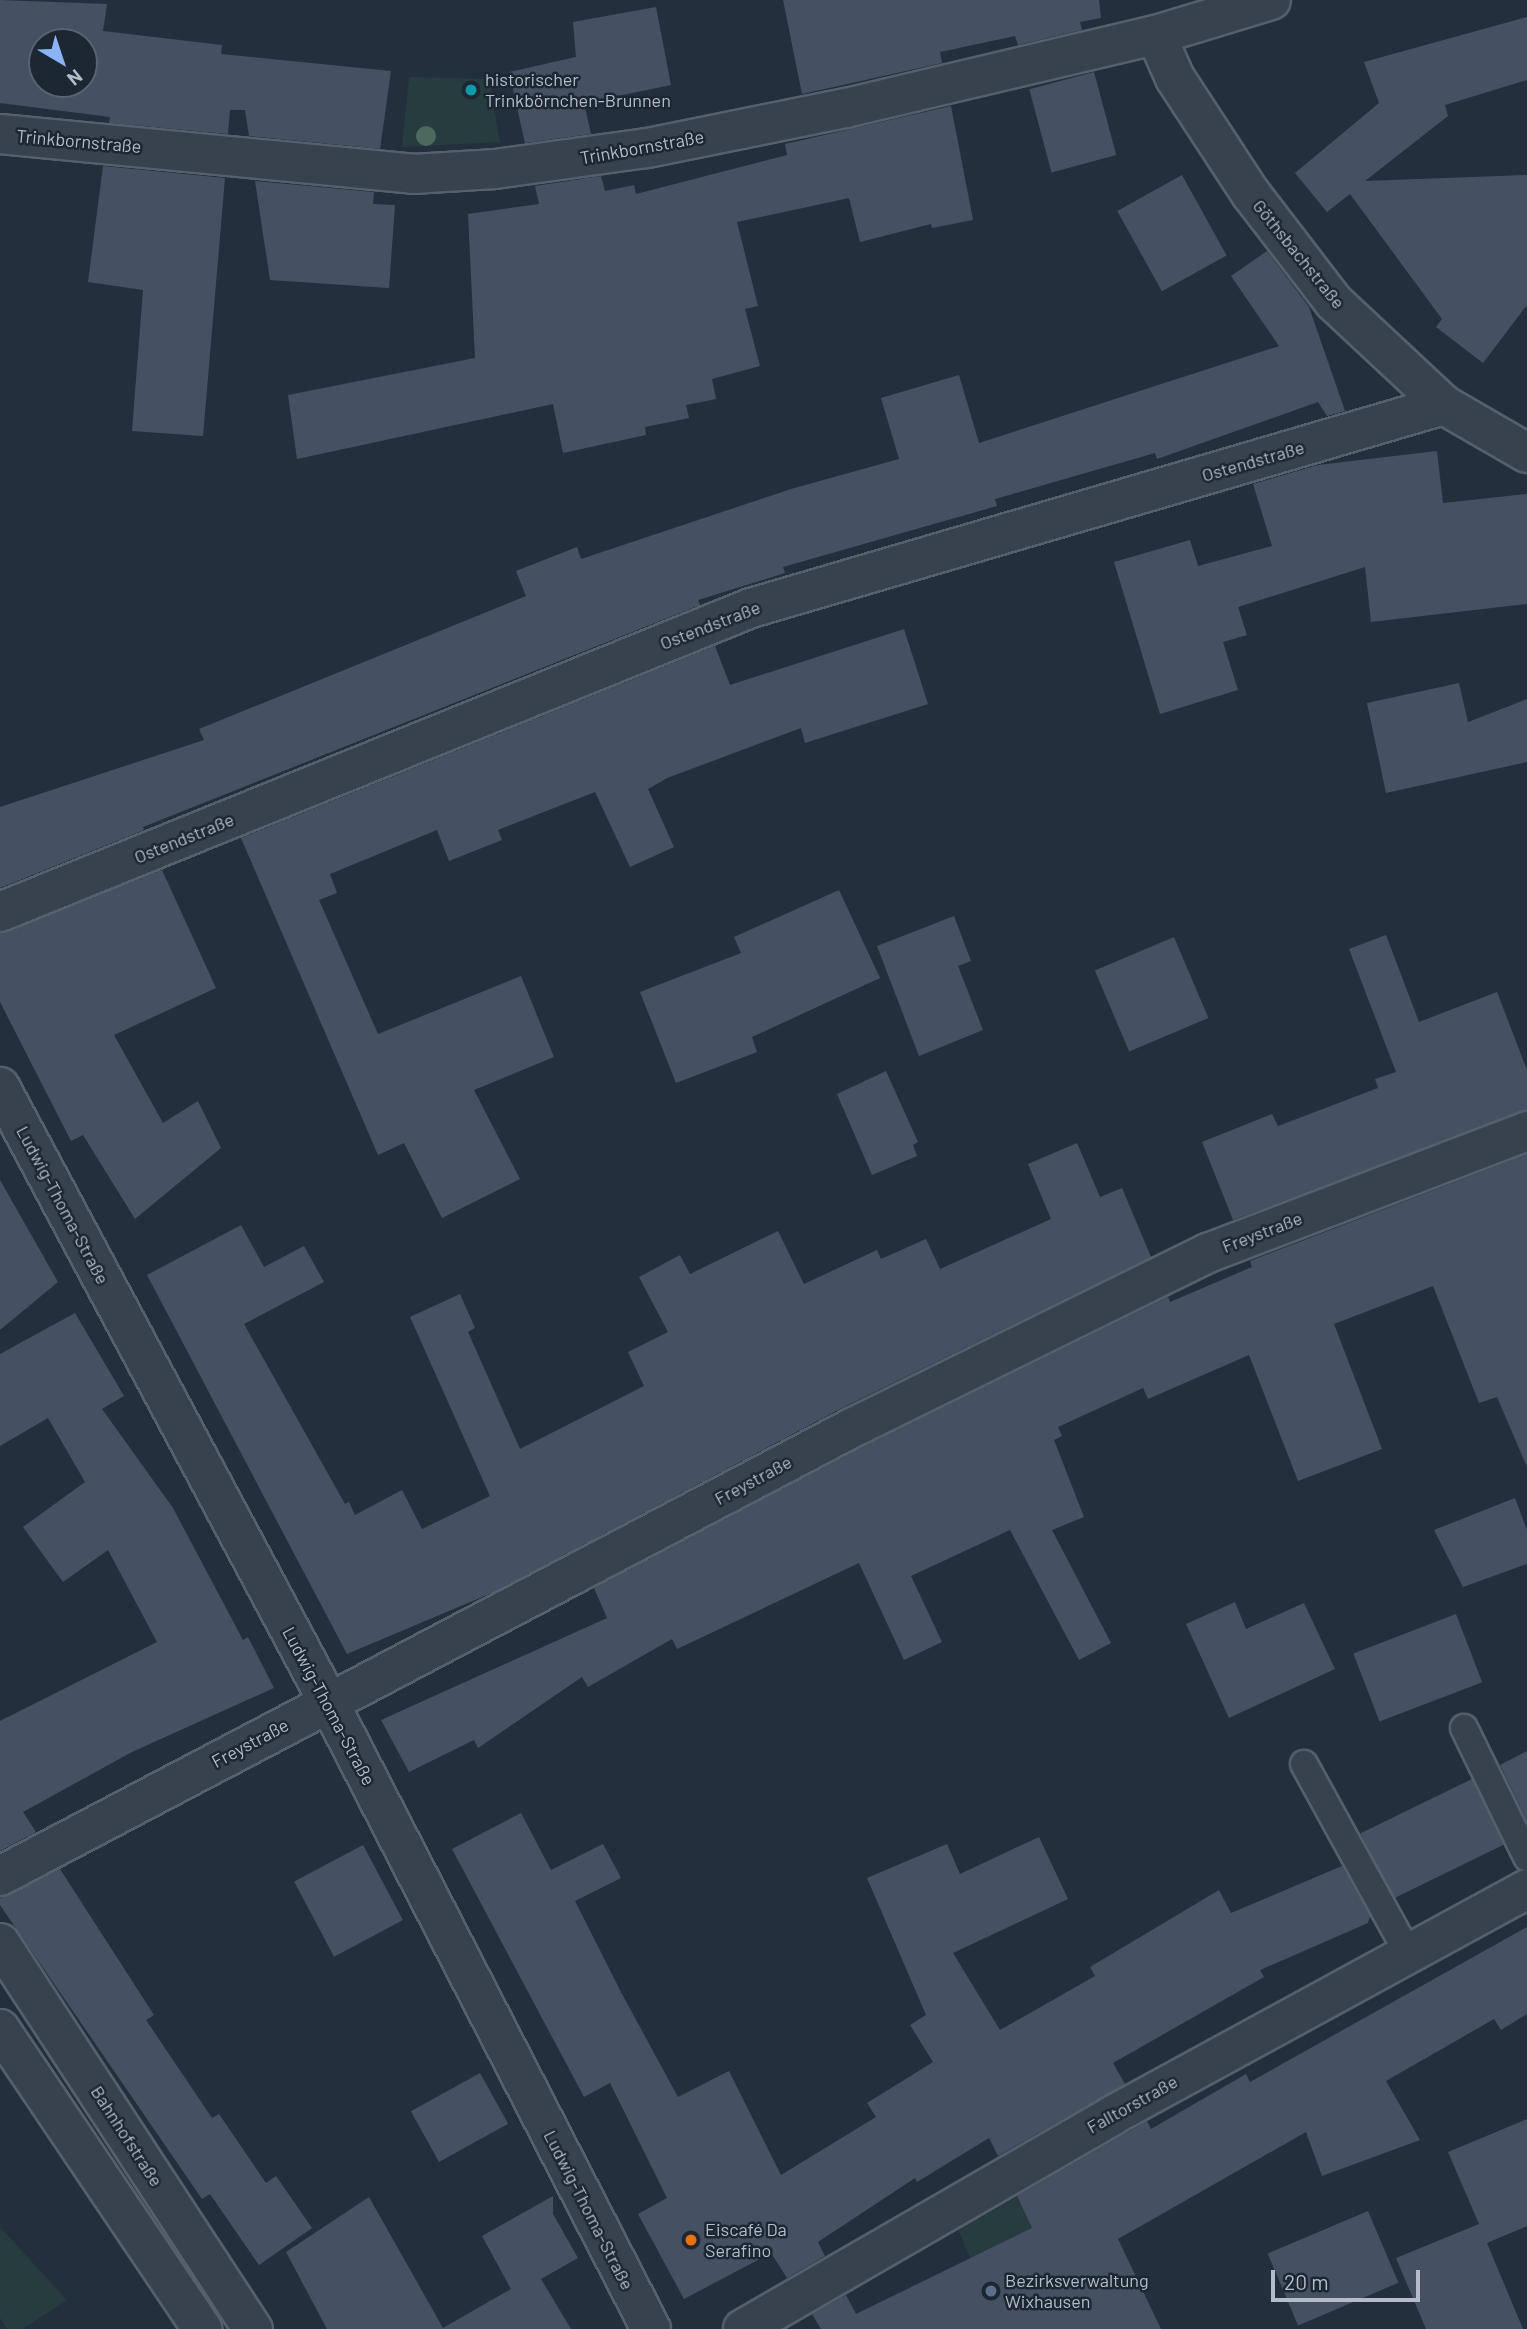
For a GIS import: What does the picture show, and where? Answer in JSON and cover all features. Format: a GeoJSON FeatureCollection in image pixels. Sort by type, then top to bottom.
{"type":"FeatureCollection","features":[{"type":"Feature","properties":{"kind":"street","name":"Trinkbornstraße"},"geometry":{"type":"LineString","coordinates":[[0,134],[436,175],[647,148],[846,108],[1156,35],[1272,0]]}},
{"type":"Feature","properties":{"kind":"street","name":"Göthsbachstraße"},"geometry":{"type":"LineString","coordinates":[[1156,35],[1175,78],[1251,194],[1334,302],[1444,405],[1527,453]]}},
{"type":"Feature","properties":{"kind":"street","name":"Ostendstraße"},"geometry":{"type":"LineString","coordinates":[[0,912],[751,608],[1444,405]]}},
{"type":"Feature","properties":{"kind":"street","name":"Ludwig-Thoma-Straße"},"geometry":{"type":"LineString","coordinates":[[0,1087],[328,1701],[651,2329]]}},
{"type":"Feature","properties":{"kind":"street","name":"Freystraße"},"geometry":{"type":"LineString","coordinates":[[0,1876],[328,1701],[852,1428],[1208,1253],[1527,1131]]}},
{"type":"Feature","properties":{"kind":"street","name":"Falltorstraße"},"geometry":{"type":"LineString","coordinates":[[743,2329],[1113,2115],[1527,1889]]}},
{"type":"Feature","properties":{"kind":"street","name":"Bahnhofstraße"},"geometry":{"type":"LineString","coordinates":[[0,1943],[253,2329]]}},
{"type":"Feature","properties":{"kind":"street"},"geometry":{"type":"LineString","coordinates":[[0,2029],[202,2329]]}},
{"type":"Feature","properties":{"kind":"lane"},"geometry":{"type":"LineString","coordinates":[[1464,1728],[1527,1857]]}},
{"type":"Feature","properties":{"kind":"lane"},"geometry":{"type":"LineString","coordinates":[[1304,1764],[1408,1954]]}},
{"type":"Feature","properties":{"kind":"green space"},"geometry":{"type":"Polygon","coordinates":[[[409,77],[489,79],[500,142],[402,147],[409,77]]]}},
{"type":"Feature","properties":{"kind":"green space"},"geometry":{"type":"Polygon","coordinates":[[[1017,2197],[1046,2257],[975,2269],[958,2230],[1017,2197]]]}},
{"type":"Feature","properties":{"kind":"green space"},"geometry":{"type":"Polygon","coordinates":[[[0,2227],[67,2300],[23,2329],[7,2329],[0,2318],[0,2227]]]}},
{"type":"Feature","properties":{"kind":"building"},"geometry":{"type":"Polygon","coordinates":[[[0,0],[107,4],[103,31],[222,45],[221,54],[391,71],[380,149],[249,136],[245,110],[230,110],[228,134],[109,123],[110,117],[0,103],[0,0]]]}},
{"type":"Feature","properties":{"kind":"building"},"geometry":{"type":"Polygon","coordinates":[[[783,0],[1099,0],[1101,18],[1080,22],[1082,30],[1018,45],[1015,36],[940,52],[942,63],[802,94],[783,0]]]}},
{"type":"Feature","properties":{"kind":"building"},"geometry":{"type":"Polygon","coordinates":[[[656,7],[671,85],[584,103],[591,134],[525,143],[509,72],[576,57],[573,22],[656,7]]]}},
{"type":"Feature","properties":{"kind":"building"},"geometry":{"type":"Polygon","coordinates":[[[1527,17],[1527,80],[1445,105],[1448,116],[1365,181],[1527,175],[1527,305],[1483,363],[1436,327],[1442,319],[1350,194],[1327,212],[1295,173],[1379,103],[1364,62],[1527,17]]]}},
{"type":"Feature","properties":{"kind":"building"},"geometry":{"type":"Polygon","coordinates":[[[1094,72],[1116,155],[1052,172],[1029,89],[1094,72]]]}},
{"type":"Feature","properties":{"kind":"building"},"geometry":{"type":"Polygon","coordinates":[[[951,106],[973,220],[932,228],[931,224],[860,242],[849,198],[737,222],[758,306],[745,309],[760,366],[712,379],[716,399],[686,405],[689,418],[645,427],[646,435],[563,453],[553,404],[297,459],[288,395],[475,358],[468,214],[539,204],[535,186],[601,176],[605,191],[634,185],[636,194],[787,155],[785,144],[951,106]]]}},
{"type":"Feature","properties":{"kind":"building"},"geometry":{"type":"Polygon","coordinates":[[[103,166],[225,178],[203,436],[132,431],[143,290],[88,282],[103,166]]]}},
{"type":"Feature","properties":{"kind":"building"},"geometry":{"type":"Polygon","coordinates":[[[1182,175],[1227,255],[1162,291],[1117,211],[1182,175]]]}},
{"type":"Feature","properties":{"kind":"building"},"geometry":{"type":"Polygon","coordinates":[[[255,181],[374,192],[373,204],[395,205],[389,288],[270,280],[255,181]]]}},
{"type":"Feature","properties":{"kind":"building"},"geometry":{"type":"Polygon","coordinates":[[[1267,251],[1309,307],[1345,411],[1327,416],[1318,402],[1157,459],[1155,453],[995,499],[997,506],[783,567],[785,573],[698,600],[700,605],[143,827],[144,830],[0,888],[0,807],[204,740],[199,729],[526,596],[516,571],[577,547],[581,559],[791,489],[899,459],[881,398],[959,375],[979,443],[1279,346],[1231,276],[1267,251]]]}},
{"type":"Feature","properties":{"kind":"building"},"geometry":{"type":"Polygon","coordinates":[[[1437,451],[1443,503],[1527,494],[1527,604],[1371,622],[1365,567],[1238,607],[1247,635],[1223,642],[1238,690],[1160,714],[1114,562],[1190,540],[1198,566],[1272,546],[1253,484],[1318,465],[1437,451]]]}},
{"type":"Feature","properties":{"kind":"building"},"geometry":{"type":"Polygon","coordinates":[[[904,629],[928,704],[805,743],[801,728],[667,778],[648,789],[674,847],[630,867],[595,792],[498,830],[502,840],[449,861],[437,830],[330,874],[337,893],[319,900],[378,1034],[521,976],[554,1057],[474,1090],[520,1179],[442,1218],[404,1143],[378,1155],[241,838],[715,646],[730,685],[904,629]]]}},
{"type":"Feature","properties":{"kind":"building"},"geometry":{"type":"Polygon","coordinates":[[[1459,683],[1468,722],[1527,699],[1527,762],[1386,793],[1367,703],[1459,683]]]}},
{"type":"Feature","properties":{"kind":"building"},"geometry":{"type":"Polygon","coordinates":[[[162,870],[216,988],[114,1035],[163,1123],[198,1101],[221,1148],[135,1219],[83,1135],[71,1141],[0,1002],[0,933],[162,870]]]}},
{"type":"Feature","properties":{"kind":"building"},"geometry":{"type":"Polygon","coordinates":[[[839,890],[880,978],[752,1037],[757,1052],[676,1083],[640,992],[741,953],[734,937],[839,890]]]}},
{"type":"Feature","properties":{"kind":"building"},"geometry":{"type":"Polygon","coordinates":[[[954,916],[971,961],[958,966],[983,1030],[919,1056],[877,946],[954,916]]]}},
{"type":"Feature","properties":{"kind":"building"},"geometry":{"type":"Polygon","coordinates":[[[1386,935],[1419,1022],[1497,992],[1527,1070],[1527,1110],[1233,1220],[1202,1142],[1272,1114],[1278,1126],[1378,1088],[1375,1079],[1396,1072],[1349,949],[1386,935]]]}},
{"type":"Feature","properties":{"kind":"building"},"geometry":{"type":"Polygon","coordinates":[[[1174,937],[1208,1018],[1129,1052],[1095,971],[1174,937]]]}},
{"type":"Feature","properties":{"kind":"building"},"geometry":{"type":"Polygon","coordinates":[[[886,1071],[918,1142],[913,1145],[917,1156],[872,1175],[837,1094],[886,1071]]]}},
{"type":"Feature","properties":{"kind":"building"},"geometry":{"type":"Polygon","coordinates":[[[1077,1143],[1100,1197],[1122,1188],[1151,1257],[842,1408],[494,1592],[347,1654],[147,1275],[241,1225],[264,1267],[304,1246],[324,1282],[244,1324],[345,1504],[349,1502],[355,1515],[402,1490],[422,1529],[490,1496],[410,1317],[460,1294],[475,1328],[468,1332],[520,1449],[644,1386],[628,1352],[668,1332],[639,1277],[680,1255],[690,1274],[778,1231],[804,1284],[877,1250],[881,1259],[926,1239],[940,1269],[1051,1219],[1028,1164],[1077,1143]]]}},
{"type":"Feature","properties":{"kind":"building"},"geometry":{"type":"Polygon","coordinates":[[[1527,1154],[1527,1467],[1497,1397],[1479,1403],[1433,1286],[1334,1324],[1382,1449],[1298,1481],[1249,1355],[1148,1399],[1143,1388],[1058,1427],[1062,1436],[1054,1440],[1084,1517],[1052,1530],[1111,1643],[1079,1660],[1010,1530],[911,1576],[942,1642],[904,1660],[859,1563],[677,1649],[672,1639],[588,1687],[582,1677],[478,1748],[474,1740],[409,1772],[381,1720],[607,1618],[594,1588],[862,1447],[1168,1297],[1170,1302],[1252,1267],[1250,1261],[1527,1154]]]}},
{"type":"Feature","properties":{"kind":"building"},"geometry":{"type":"Polygon","coordinates":[[[0,1180],[58,1282],[0,1330],[0,1180]]]}},
{"type":"Feature","properties":{"kind":"building"},"geometry":{"type":"Polygon","coordinates":[[[75,1313],[124,1396],[102,1409],[173,1508],[243,1640],[248,1637],[274,1688],[132,1752],[23,1812],[36,1832],[0,1851],[0,1721],[157,1642],[108,1550],[63,1582],[23,1527],[85,1482],[48,1418],[0,1446],[0,1354],[75,1313]]]}},
{"type":"Feature","properties":{"kind":"building"},"geometry":{"type":"Polygon","coordinates":[[[1515,1498],[1527,1530],[1527,1564],[1463,1587],[1434,1530],[1515,1498]]]}},
{"type":"Feature","properties":{"kind":"building"},"geometry":{"type":"Polygon","coordinates":[[[1235,1602],[1246,1629],[1304,1603],[1335,1669],[1229,1718],[1186,1624],[1235,1602]]]}},
{"type":"Feature","properties":{"kind":"building"},"geometry":{"type":"Polygon","coordinates":[[[1456,1614],[1482,1682],[1379,1722],[1353,1653],[1456,1614]]]}},
{"type":"Feature","properties":{"kind":"building"},"geometry":{"type":"Polygon","coordinates":[[[1527,1751],[1527,1821],[1500,1765],[1527,1751]]]}},
{"type":"Feature","properties":{"kind":"building"},"geometry":{"type":"Polygon","coordinates":[[[1472,1779],[1504,1845],[1393,1899],[1361,1833],[1472,1779]]]}},
{"type":"Feature","properties":{"kind":"building"},"geometry":{"type":"Polygon","coordinates":[[[521,1813],[551,1870],[603,1844],[621,1878],[575,1901],[622,1994],[678,2097],[729,2071],[781,2175],[876,2117],[867,2103],[933,2062],[910,2025],[926,2015],[867,1878],[947,1844],[960,1874],[1039,1837],[1068,1899],[953,1953],[1000,2030],[1095,1976],[1090,1967],[1219,1890],[1231,1913],[1342,1866],[1370,1916],[1368,1923],[1260,1970],[1264,1977],[1113,2063],[1125,2084],[998,2156],[989,2138],[917,2182],[915,2178],[818,2242],[825,2256],[787,2278],[771,2253],[684,2299],[638,2214],[667,2198],[610,2083],[584,2097],[452,1849],[521,1813]]]}},
{"type":"Feature","properties":{"kind":"building"},"geometry":{"type":"Polygon","coordinates":[[[363,1845],[403,1920],[334,1957],[294,1882],[363,1845]]]}},
{"type":"Feature","properties":{"kind":"building"},"geometry":{"type":"Polygon","coordinates":[[[60,1869],[154,2015],[146,2020],[212,2118],[219,2114],[266,2183],[276,2176],[312,2228],[259,2265],[210,2194],[202,2199],[0,1905],[0,1898],[60,1869]]]}},
{"type":"Feature","properties":{"kind":"building"},"geometry":{"type":"Polygon","coordinates":[[[1527,1927],[1527,2014],[1501,2030],[1494,2019],[1386,2081],[1420,2140],[1322,2176],[1306,2132],[1118,2239],[1161,2329],[821,2329],[812,2314],[846,2295],[856,2314],[1032,2228],[1017,2196],[1147,2121],[1151,2129],[1246,2074],[1250,2082],[1527,1927]]]}},
{"type":"Feature","properties":{"kind":"building"},"geometry":{"type":"Polygon","coordinates":[[[480,2073],[508,2124],[439,2162],[411,2111],[480,2073]]]}},
{"type":"Feature","properties":{"kind":"building"},"geometry":{"type":"Polygon","coordinates":[[[1527,2119],[1527,2226],[1487,2243],[1523,2329],[1426,2329],[1396,2258],[1479,2224],[1448,2152],[1527,2119]]]}},
{"type":"Feature","properties":{"kind":"building"},"geometry":{"type":"Polygon","coordinates":[[[553,2196],[553,2214],[578,2258],[541,2279],[571,2329],[327,2329],[286,2252],[369,2197],[443,2328],[511,2289],[482,2236],[553,2196]]]}},
{"type":"Feature","properties":{"kind":"building"},"geometry":{"type":"Polygon","coordinates":[[[1368,2211],[1398,2283],[1298,2325],[1268,2254],[1368,2211]]]}},
{"type":"Feature","properties":{"kind":"place","name":"historischer Trinkbörnchen-Brunnen"},"geometry":{"type":"Point","coordinates":[471,90]}},
{"type":"Feature","properties":{"kind":"place","name":"Eiscafé Da Serafino"},"geometry":{"type":"Point","coordinates":[691,2240]}},
{"type":"Feature","properties":{"kind":"place","name":"Bezirksverwaltung Wixhausen"},"geometry":{"type":"Point","coordinates":[991,2291]}}]}
